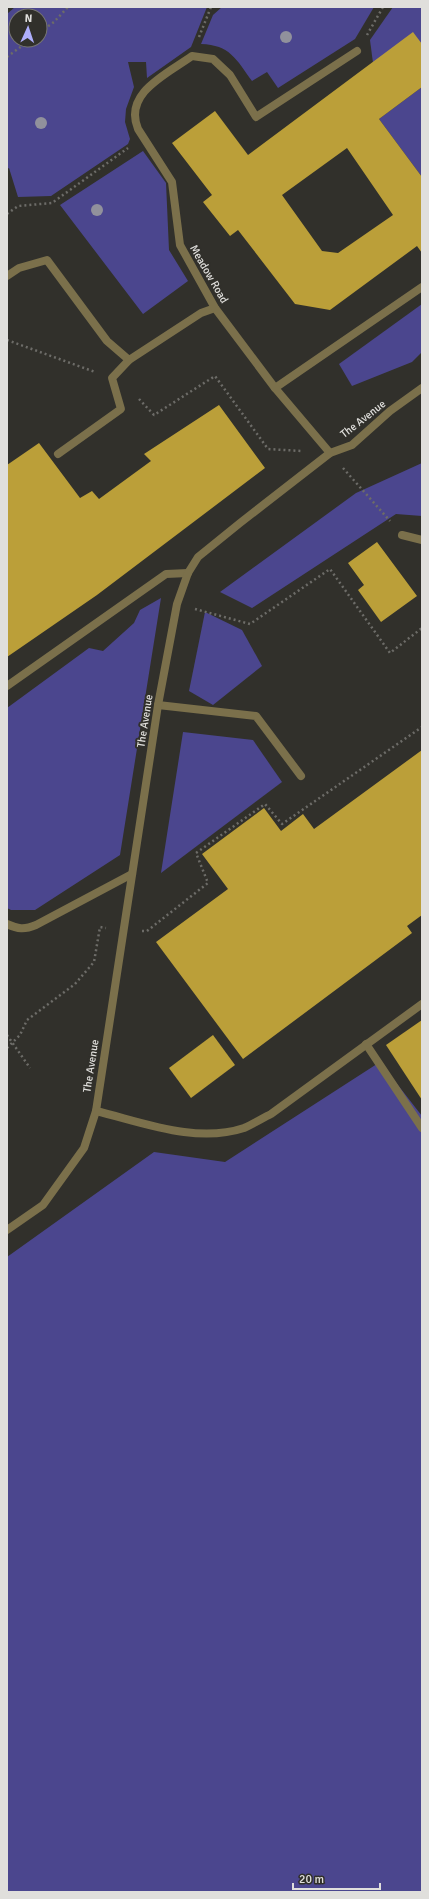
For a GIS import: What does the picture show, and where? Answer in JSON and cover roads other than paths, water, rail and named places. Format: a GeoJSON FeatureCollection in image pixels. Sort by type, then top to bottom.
{"type":"FeatureCollection","features":[{"type":"Feature","properties":{"kind":"street","name":"Meadow Road"},"geometry":{"type":"LineString","coordinates":[[330,453],[275,388],[215,308],[180,246],[172,182],[134,121],[137,99],[144,90],[192,56],[213,59],[230,75],[256,117],[357,51]]}},
{"type":"Feature","properties":{"kind":"street"},"geometry":{"type":"LineString","coordinates":[[7,276],[19,268],[47,260],[107,341],[129,360]]}},
{"type":"Feature","properties":{"kind":"street"},"geometry":{"type":"LineString","coordinates":[[275,388],[422,287]]}},
{"type":"Feature","properties":{"kind":"street"},"geometry":{"type":"LineString","coordinates":[[58,454],[121,410],[112,378],[129,360],[200,313],[215,308]]}},
{"type":"Feature","properties":{"kind":"street","name":"The Avenue"},"geometry":{"type":"LineString","coordinates":[[7,1230],[43,1205],[84,1148],[96,1112],[158,705],[177,604],[188,573],[198,557],[213,545],[330,453],[352,445],[390,411],[422,388]]}},
{"type":"Feature","properties":{"kind":"street"},"geometry":{"type":"LineString","coordinates":[[402,535],[422,540]]}},
{"type":"Feature","properties":{"kind":"street"},"geometry":{"type":"LineString","coordinates":[[7,686],[166,574],[188,573]]}},
{"type":"Feature","properties":{"kind":"street"},"geometry":{"type":"LineString","coordinates":[[158,705],[256,716],[301,776]]}},
{"type":"Feature","properties":{"kind":"street"},"geometry":{"type":"LineString","coordinates":[[7,924],[17,929],[25,930],[132,874]]}},
{"type":"Feature","properties":{"kind":"street"},"geometry":{"type":"LineString","coordinates":[[96,1112],[179,1131],[220,1133],[244,1128],[272,1114],[422,1004]]}},
{"type":"Feature","properties":{"kind":"street"},"geometry":{"type":"LineString","coordinates":[[366,1044],[422,1128]]}}]}
